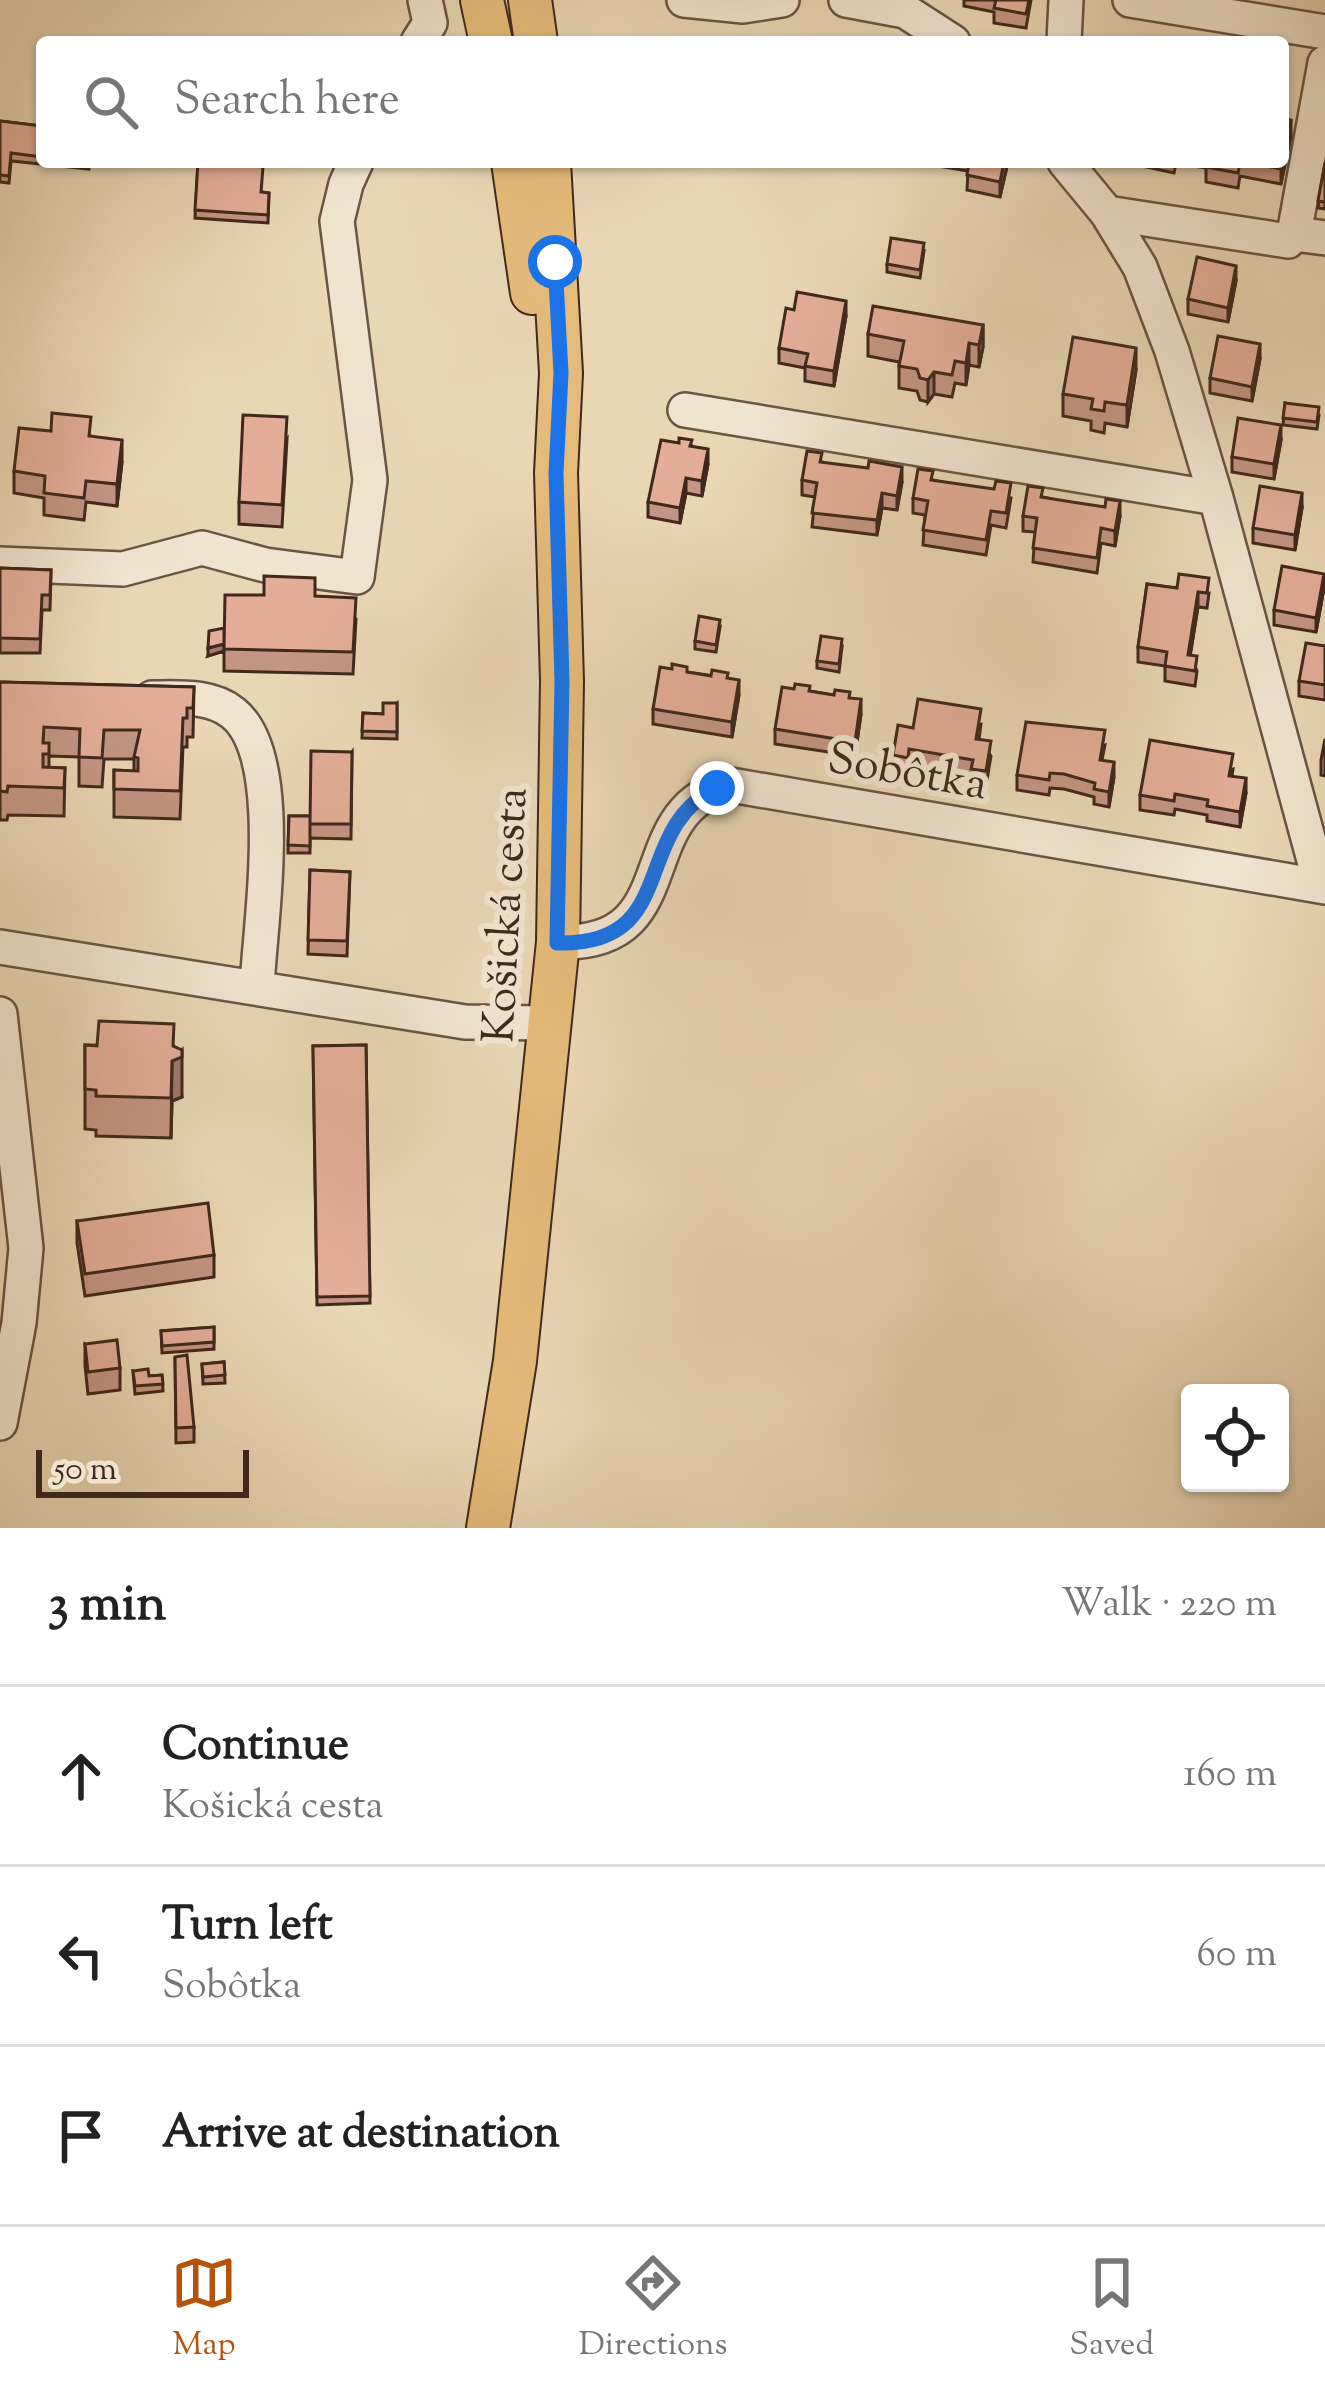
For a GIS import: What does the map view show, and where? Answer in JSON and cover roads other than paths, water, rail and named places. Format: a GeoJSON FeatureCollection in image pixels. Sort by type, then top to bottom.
{"type":"FeatureCollection","features":[{"type":"Feature","properties":{"kind":"main road"},"geometry":{"type":"LineString","coordinates":[[482,0],[489,36]]}},
{"type":"Feature","properties":{"kind":"main road"},"geometry":{"type":"LineString","coordinates":[[530,0],[535,36]]}},
{"type":"Feature","properties":{"kind":"main road","name":"Košická cesta"},"geometry":{"type":"LineString","coordinates":[[514,168],[556,473]]}},
{"type":"Feature","properties":{"kind":"main road","name":"Košická cesta"},"geometry":{"type":"LineString","coordinates":[[488,1528],[515,1361],[557,943],[562,681],[556,473],[561,373],[549,168]]}},
{"type":"Feature","properties":{"kind":"street"},"geometry":{"type":"LineString","coordinates":[[422,36],[430,23],[425,0]]}},
{"type":"Feature","properties":{"kind":"street"},"geometry":{"type":"LineString","coordinates":[[684,0],[742,6],[782,0]]}},
{"type":"Feature","properties":{"kind":"street"},"geometry":{"type":"LineString","coordinates":[[846,0],[905,11],[944,36]]}},
{"type":"Feature","properties":{"kind":"street"},"geometry":{"type":"LineString","coordinates":[[1064,36],[1066,0]]}},
{"type":"Feature","properties":{"kind":"street"},"geometry":{"type":"LineString","coordinates":[[1130,0],[1325,32]]}},
{"type":"Feature","properties":{"kind":"street"},"geometry":{"type":"LineString","coordinates":[[1107,213],[1288,241],[1310,236],[1325,63]]}},
{"type":"Feature","properties":{"kind":"street"},"geometry":{"type":"LineString","coordinates":[[0,564],[123,569],[202,548],[265,566],[357,577],[370,480],[337,221],[353,168]]}},
{"type":"Feature","properties":{"kind":"street","name":"Sobôtka"},"geometry":{"type":"LineString","coordinates":[[557,943],[605,939],[632,919],[683,812],[699,797],[731,785],[1323,887],[1172,351],[1140,267],[1107,213],[1070,168]]}},
{"type":"Feature","properties":{"kind":"street"},"geometry":{"type":"LineString","coordinates":[[685,410],[1216,498]]}},
{"type":"Feature","properties":{"kind":"street"},"geometry":{"type":"LineString","coordinates":[[124,698],[213,701],[236,714],[260,753],[267,791],[257,987]]}},
{"type":"Feature","properties":{"kind":"street"},"geometry":{"type":"LineString","coordinates":[[0,947],[465,1022],[551,1023]]}},
{"type":"Feature","properties":{"kind":"street"},"geometry":{"type":"LineString","coordinates":[[0,1014],[26,1248],[19,1323],[0,1424]]}}]}
